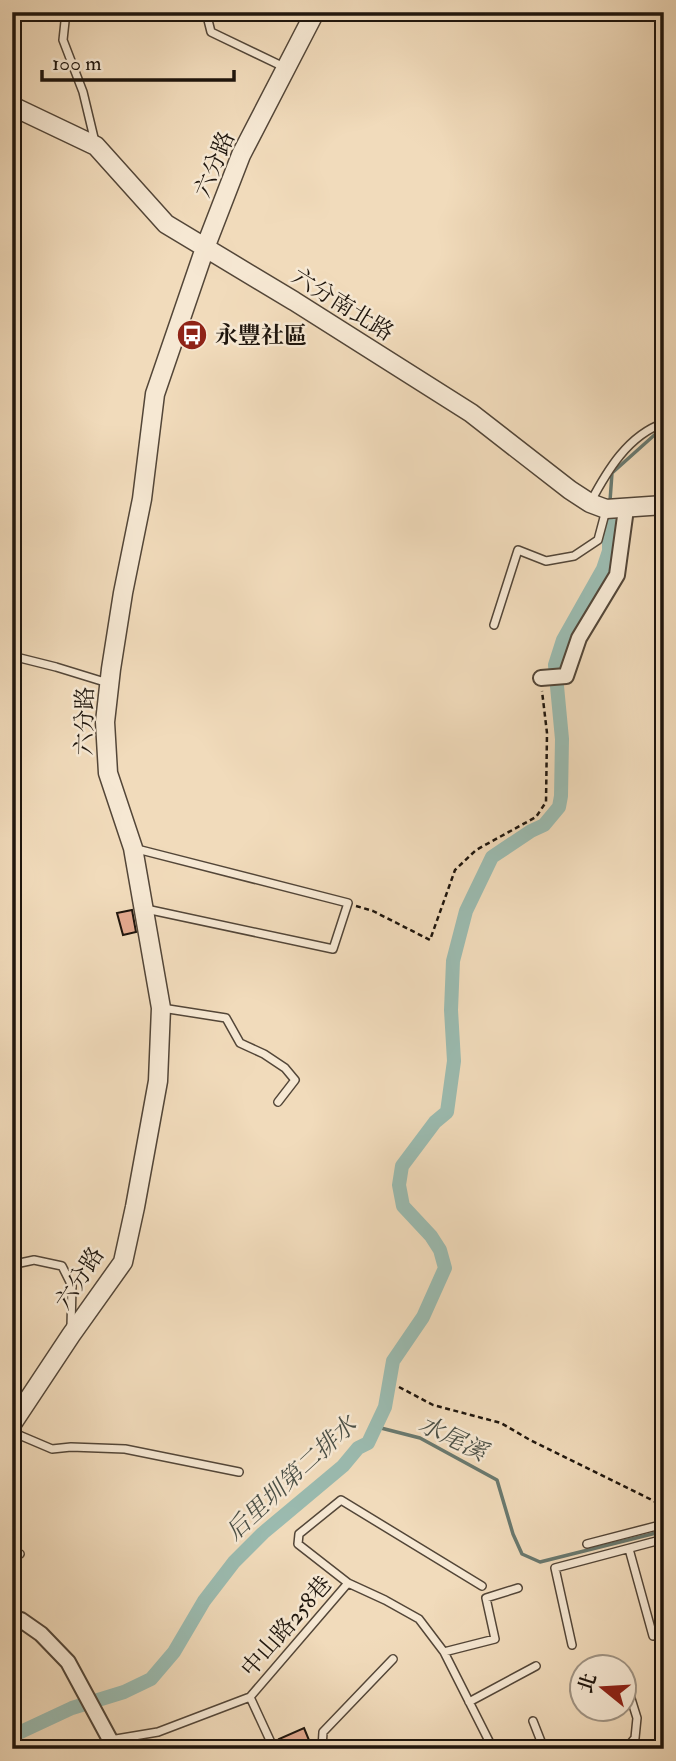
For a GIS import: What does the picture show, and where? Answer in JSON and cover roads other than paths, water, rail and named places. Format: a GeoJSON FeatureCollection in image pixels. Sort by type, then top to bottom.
{"type":"FeatureCollection","features":[{"type":"Feature","properties":{"kind":"street","name":"六分路"},"geometry":{"type":"LineString","coordinates":[[12,1423],[123,1262],[158,1081],[161,1007],[133,848],[108,773],[105,722],[123,593],[142,499],[155,394],[205,248],[241,155],[315,12]]}},
{"type":"Feature","properties":{"kind":"street","name":"六分南北路"},"geometry":{"type":"LineString","coordinates":[[12,106],[96,146],[166,224],[295,301],[471,413],[570,490],[598,506]]}},
{"type":"Feature","properties":{"kind":"street"},"geometry":{"type":"LineString","coordinates":[[598,506],[626,509],[664,505]]}},
{"type":"Feature","properties":{"kind":"street"},"geometry":{"type":"LineString","coordinates":[[541,678],[566,676],[579,638],[617,575],[626,509]]}},
{"type":"Feature","properties":{"kind":"street"},"geometry":{"type":"LineString","coordinates":[[12,1618],[21,1620],[41,1633],[68,1662],[112,1744]]}},
{"type":"Feature","properties":{"kind":"lane"},"geometry":{"type":"LineString","coordinates":[[66,12],[63,40],[83,92],[96,146]]}},
{"type":"Feature","properties":{"kind":"lane"},"geometry":{"type":"LineString","coordinates":[[206,12],[211,32],[286,68]]}},
{"type":"Feature","properties":{"kind":"lane"},"geometry":{"type":"LineString","coordinates":[[494,625],[518,550],[546,561],[574,556],[598,540],[598,506],[606,472],[629,445],[651,427],[664,423]]}},
{"type":"Feature","properties":{"kind":"lane"},"geometry":{"type":"LineString","coordinates":[[12,656],[109,683]]}},
{"type":"Feature","properties":{"kind":"lane"},"geometry":{"type":"LineString","coordinates":[[133,848],[348,903],[332,949],[144,909]]}},
{"type":"Feature","properties":{"kind":"lane"},"geometry":{"type":"LineString","coordinates":[[161,1007],[226,1018],[240,1043],[285,1068],[295,1080],[278,1102]]}},
{"type":"Feature","properties":{"kind":"lane"},"geometry":{"type":"LineString","coordinates":[[12,1260],[20,1263],[34,1260],[62,1266],[72,1286],[71,1335]]}},
{"type":"Feature","properties":{"kind":"lane"},"geometry":{"type":"LineString","coordinates":[[12,1432],[52,1449],[125,1449],[239,1472]]}},
{"type":"Feature","properties":{"kind":"lane"},"geometry":{"type":"LineString","coordinates":[[348,1583],[298,1545],[299,1534],[341,1500],[482,1586]]}},
{"type":"Feature","properties":{"kind":"lane"},"geometry":{"type":"LineString","coordinates":[[587,1544],[664,1524]]}},
{"type":"Feature","properties":{"kind":"lane"},"geometry":{"type":"LineString","coordinates":[[572,1645],[555,1568],[664,1539]]}},
{"type":"Feature","properties":{"kind":"lane"},"geometry":{"type":"LineString","coordinates":[[629,1549],[653,1636]]}},
{"type":"Feature","properties":{"kind":"lane","name":"中山路258巷"},"geometry":{"type":"LineString","coordinates":[[274,1749],[250,1697],[348,1583],[419,1619],[444,1653],[493,1749]]}},
{"type":"Feature","properties":{"kind":"lane"},"geometry":{"type":"LineString","coordinates":[[444,1653],[495,1639],[486,1598],[518,1588]]}},
{"type":"Feature","properties":{"kind":"lane"},"geometry":{"type":"LineString","coordinates":[[322,1749],[323,1732],[393,1659]]}},
{"type":"Feature","properties":{"kind":"lane"},"geometry":{"type":"LineString","coordinates":[[470,1702],[536,1666]]}},
{"type":"Feature","properties":{"kind":"lane"},"geometry":{"type":"LineString","coordinates":[[112,1744],[158,1732],[250,1697]]}},
{"type":"Feature","properties":{"kind":"lane"},"geometry":{"type":"LineString","coordinates":[[533,1721],[544,1749]]}},
{"type":"Feature","properties":{"kind":"lane"},"geometry":{"type":"LineString","coordinates":[[626,1749],[635,1738],[637,1722]]}},
{"type":"Feature","properties":{"kind":"waterway","name":"后里圳第二排水"},"geometry":{"type":"LineString","coordinates":[[610,501],[612,473],[664,428]]}},
{"type":"Feature","properties":{"kind":"waterway","name":"后里圳第二排水"},"geometry":{"type":"LineString","coordinates":[[12,1736],[72,1708],[124,1692],[151,1679],[174,1652],[204,1601],[234,1562],[263,1533],[343,1466],[358,1448],[368,1443],[385,1407],[393,1361],[423,1317],[445,1268],[440,1250],[431,1236],[403,1206],[399,1185],[402,1166],[435,1122],[447,1112],[454,1061],[451,1010],[453,961],[466,911],[492,857],[544,825],[559,807],[562,739],[555,665],[563,640],[603,569],[609,551],[609,521]]}},
{"type":"Feature","properties":{"kind":"waterway","name":"水尾溪"},"geometry":{"type":"LineString","coordinates":[[377,1427],[420,1438],[497,1480],[513,1534],[522,1554],[540,1562],[664,1531]]}},
{"type":"Feature","properties":{"kind":"place","name":"永豐社區"},"geometry":{"type":"Point","coordinates":[192,335]}}]}
